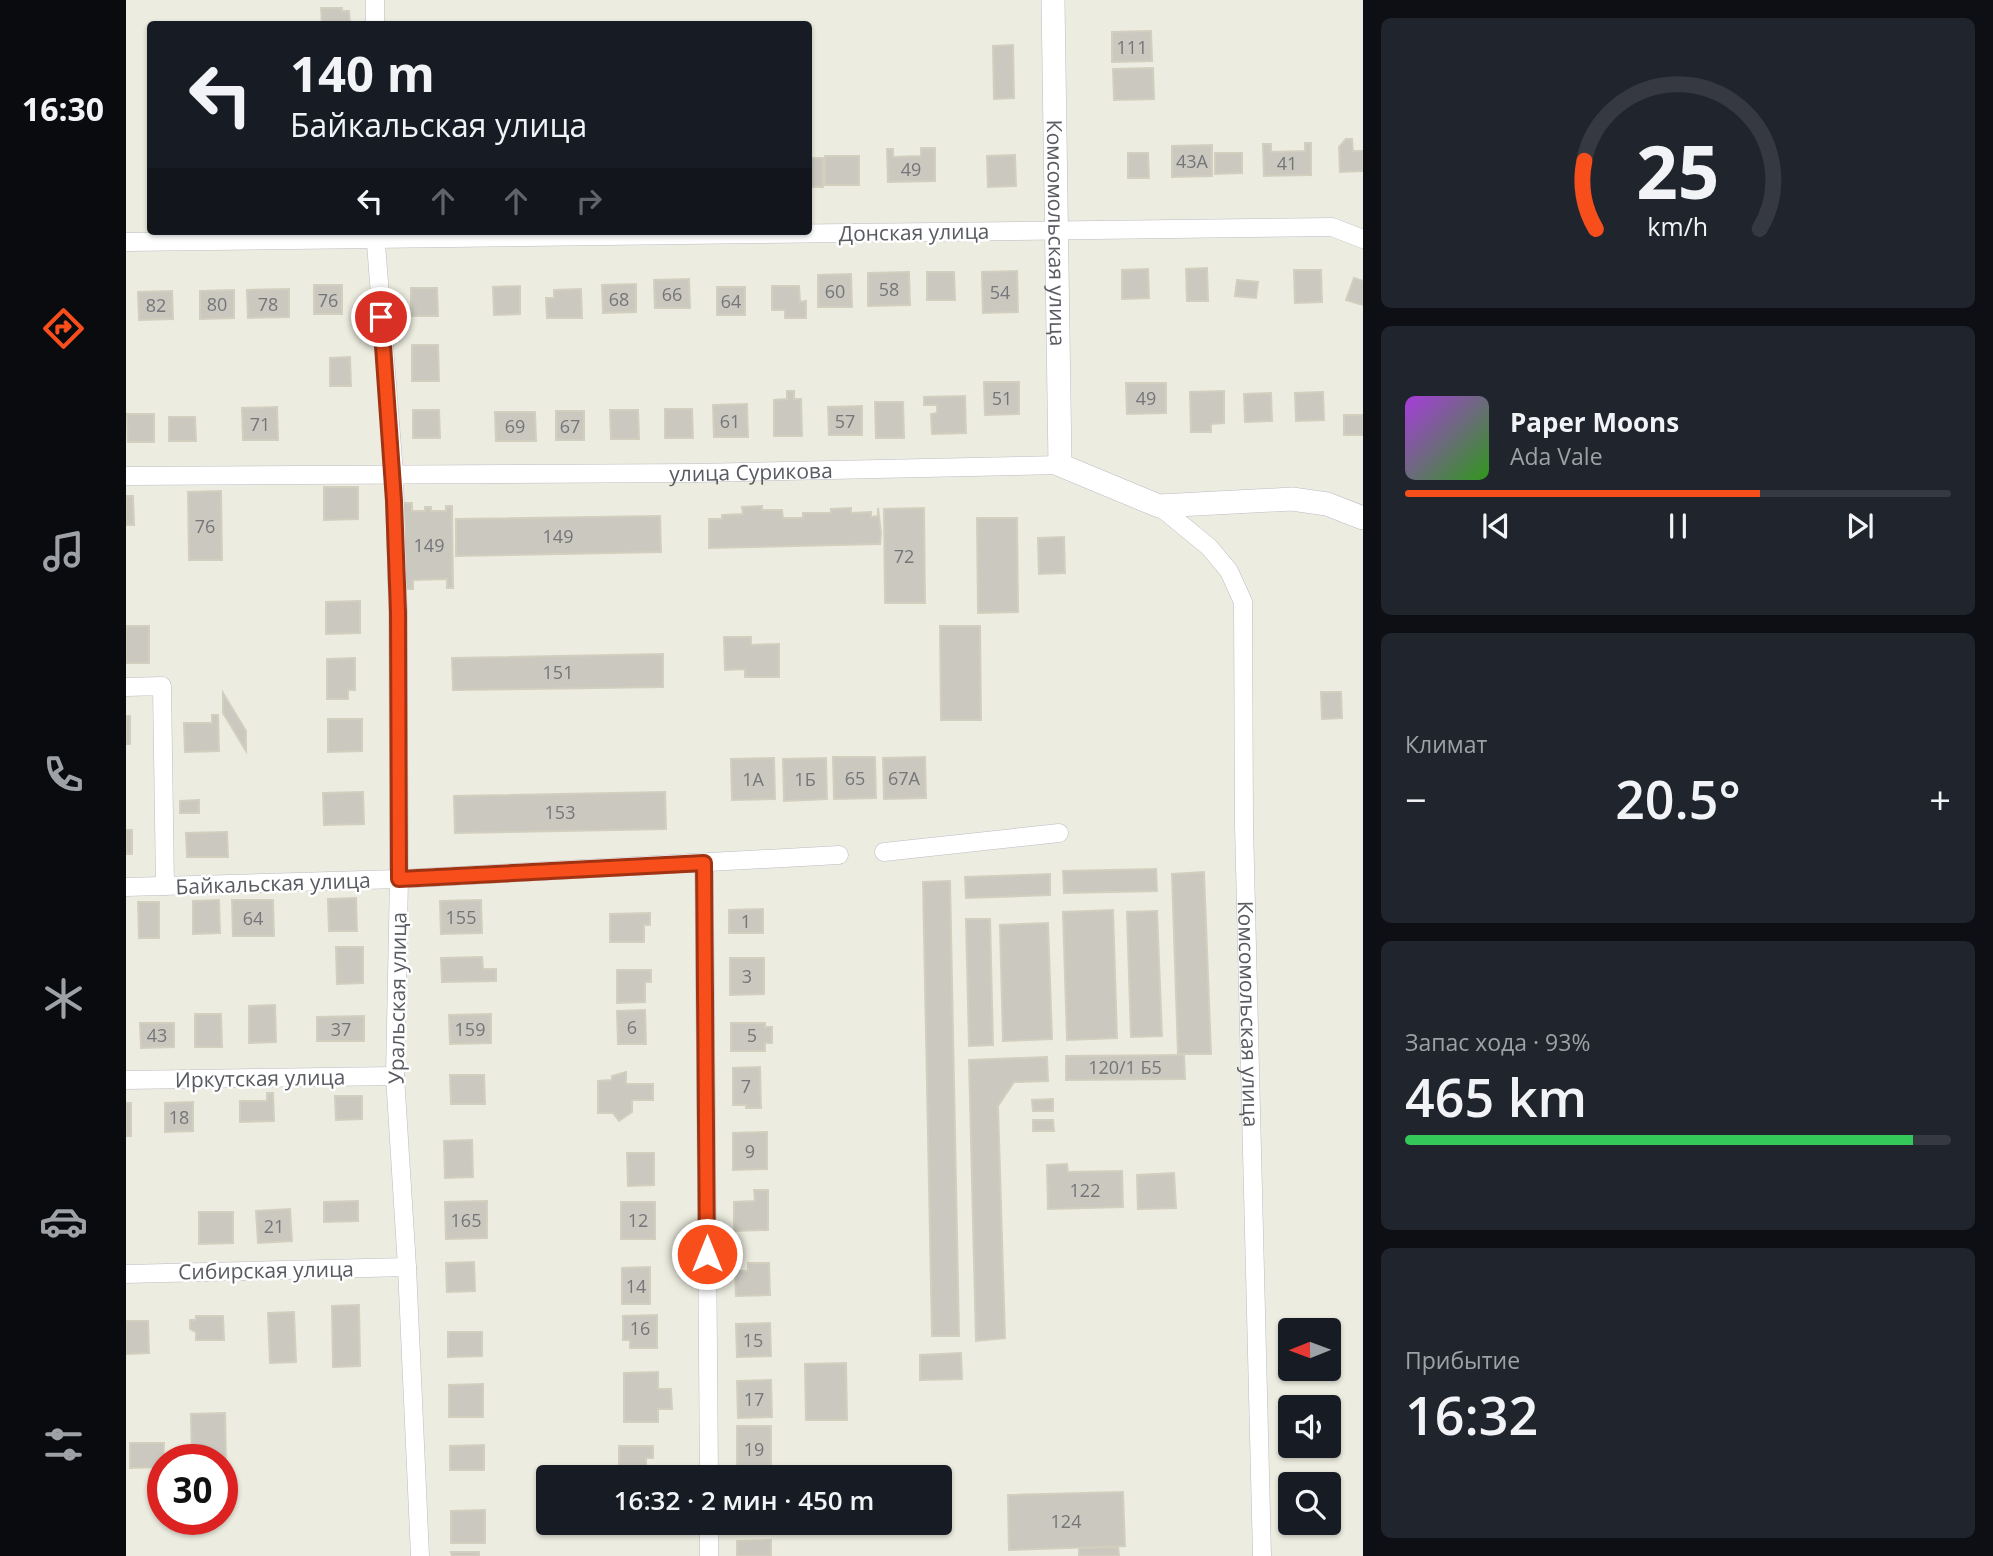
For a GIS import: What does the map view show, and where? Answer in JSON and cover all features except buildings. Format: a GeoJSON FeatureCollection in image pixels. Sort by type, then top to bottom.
{"type":"FeatureCollection","features":[{"type":"Feature","properties":{"kind":"street"},"geometry":{"type":"LineString","coordinates":[[375,0],[375,21]]}},
{"type":"Feature","properties":{"kind":"street","name":"Комсомольская улица"},"geometry":{"type":"LineString","coordinates":[[1053,0],[1060,465]]}},
{"type":"Feature","properties":{"kind":"street","name":"Донская улица"},"geometry":{"type":"LineString","coordinates":[[812,232],[1332,227],[1363,239]]}},
{"type":"Feature","properties":{"kind":"street","name":"Донская улица"},"geometry":{"type":"LineString","coordinates":[[126,242],[375,235]]}},
{"type":"Feature","properties":{"kind":"street","name":"Уральская улица"},"geometry":{"type":"LineString","coordinates":[[375,235],[394,473],[398,612],[399,879],[395,1076],[420,1556]]}},
{"type":"Feature","properties":{"kind":"street","name":"улица Сурикова"},"geometry":{"type":"LineString","coordinates":[[126,476],[698,473],[1060,465],[1159,506],[1292,499],[1327,503],[1363,518]]}},
{"type":"Feature","properties":{"kind":"street","name":"Комсомольская улица"},"geometry":{"type":"LineString","coordinates":[[1159,506],[1209,547],[1229,571],[1243,602],[1244,826],[1262,1556]]}},
{"type":"Feature","properties":{"kind":"street"},"geometry":{"type":"LineString","coordinates":[[126,687],[162,686],[165,886]]}},
{"type":"Feature","properties":{"kind":"street"},"geometry":{"type":"LineString","coordinates":[[884,852],[1059,833]]}},
{"type":"Feature","properties":{"kind":"street","name":"Байкальская улица"},"geometry":{"type":"LineString","coordinates":[[126,887],[399,879],[839,855]]}},
{"type":"Feature","properties":{"kind":"street"},"geometry":{"type":"LineString","coordinates":[[704,863],[709,1465]]}},
{"type":"Feature","properties":{"kind":"street","name":"Иркутская улица"},"geometry":{"type":"LineString","coordinates":[[126,1080],[395,1076]]}},
{"type":"Feature","properties":{"kind":"street","name":"Сибирская улица"},"geometry":{"type":"LineString","coordinates":[[126,1274],[407,1267]]}},
{"type":"Feature","properties":{"kind":"street"},"geometry":{"type":"LineString","coordinates":[[709,1535],[709,1556]]}},
{"type":"Feature","properties":{"kind":"route"},"geometry":{"type":"LineString","coordinates":[[381,317],[394,473],[398,612],[399,879],[704,863],[707,1254]]}}]}
